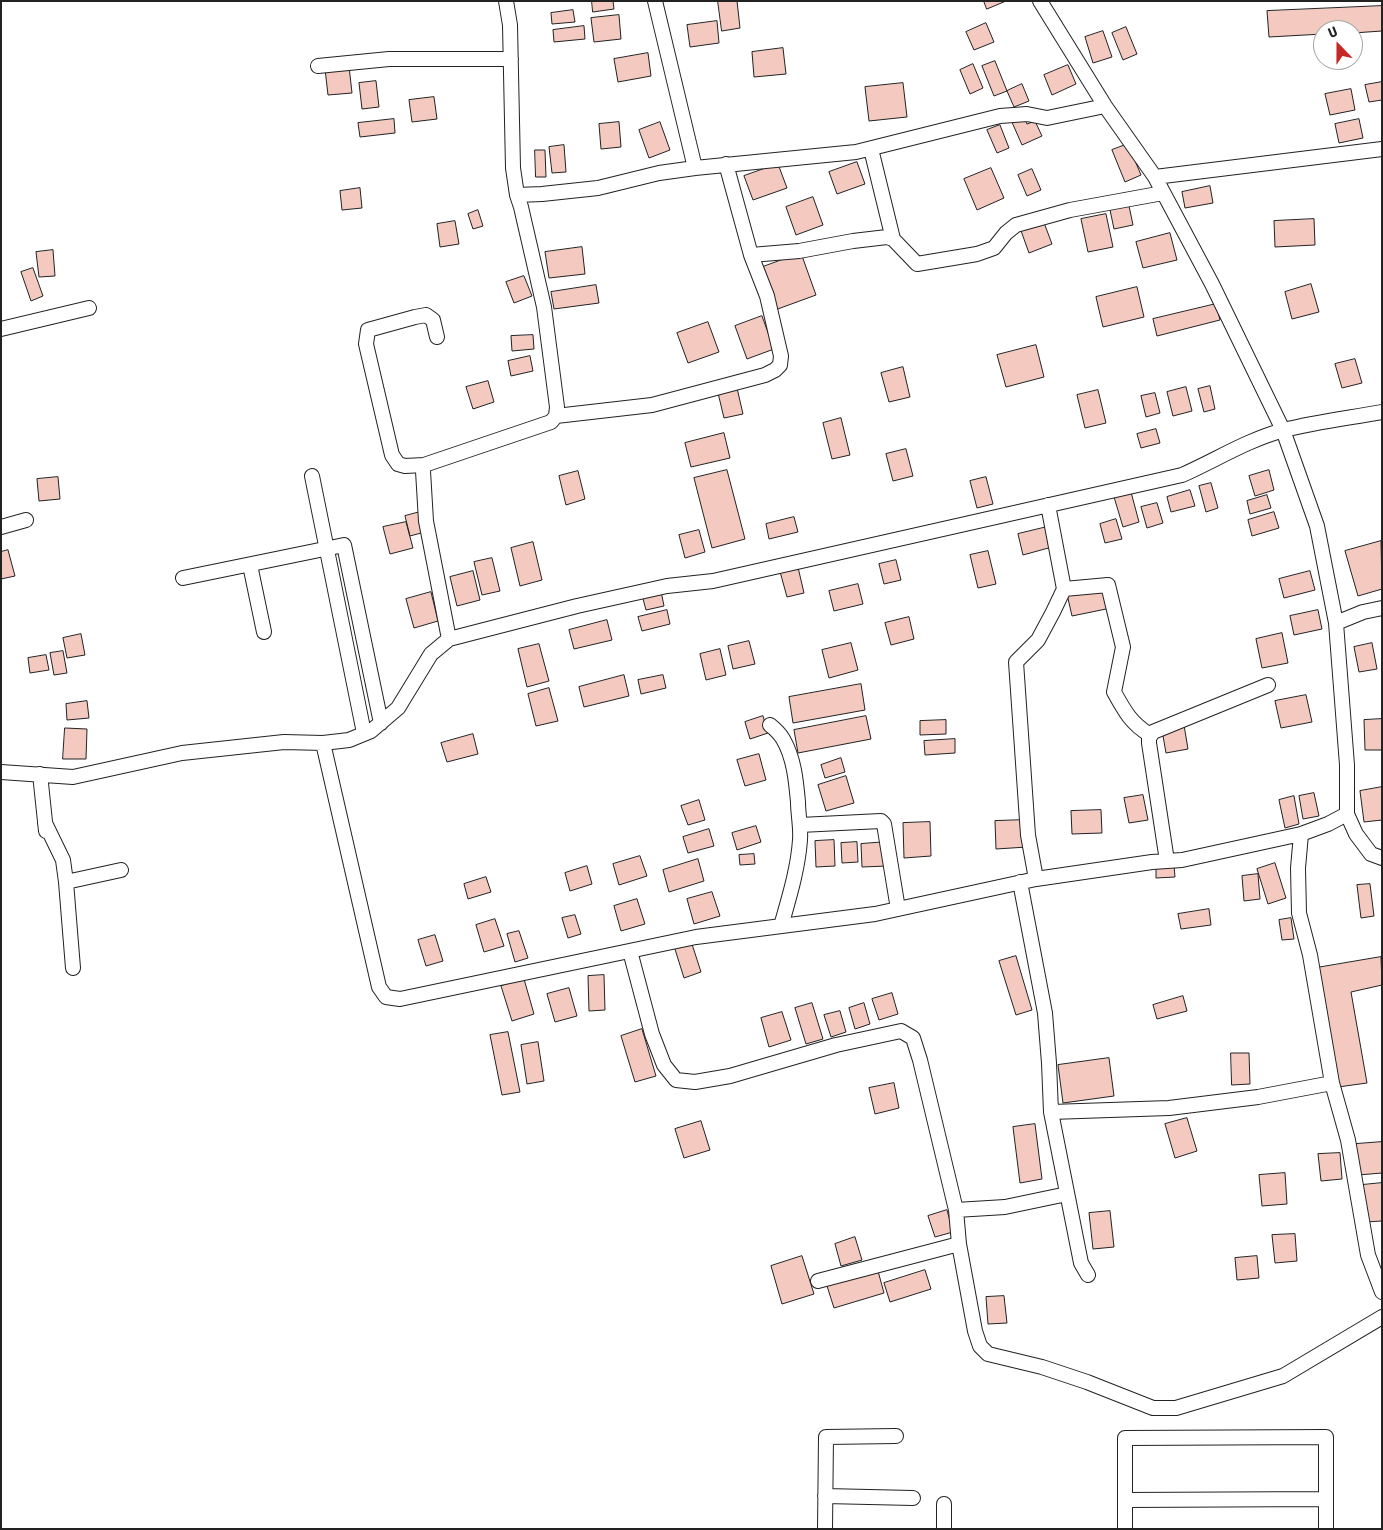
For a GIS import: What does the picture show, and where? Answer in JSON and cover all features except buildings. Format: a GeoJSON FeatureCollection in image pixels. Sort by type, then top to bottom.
{"type":"FeatureCollection","features":[{"type":"Feature","properties":{"kind":"street"},"geometry":{"type":"LineString","coordinates":[[437,337],[433,320],[426,315],[368,330],[366,334],[366,344],[392,455],[398,464],[405,466],[424,465],[551,422],[556,416],[557,407],[544,306],[521,207],[516,195],[513,168],[510,25],[506,1]]}},
{"type":"Feature","properties":{"kind":"street"},"geometry":{"type":"LineString","coordinates":[[655,1],[695,168]]}},
{"type":"Feature","properties":{"kind":"street"},"geometry":{"type":"LineString","coordinates":[[1040,1],[1105,106],[1155,177],[1212,284],[1283,430],[1317,526],[1336,622],[1347,765],[1347,814],[1356,834],[1371,854],[1382,858]]}},
{"type":"Feature","properties":{"kind":"street"},"geometry":{"type":"LineString","coordinates":[[318,66],[389,59],[511,58]]}},
{"type":"Feature","properties":{"kind":"street"},"geometry":{"type":"LineString","coordinates":[[516,195],[598,188],[659,173],[726,164],[856,152],[1000,116],[1027,114],[1047,118],[1105,106]]}},
{"type":"Feature","properties":{"kind":"street"},"geometry":{"type":"LineString","coordinates":[[871,149],[893,239]]}},
{"type":"Feature","properties":{"kind":"street"},"geometry":{"type":"LineString","coordinates":[[1155,177],[1382,149]]}},
{"type":"Feature","properties":{"kind":"street"},"geometry":{"type":"LineString","coordinates":[[556,416],[652,405],[765,375],[780,365],[781,356],[767,296],[751,255],[726,164]]}},
{"type":"Feature","properties":{"kind":"street"},"geometry":{"type":"LineString","coordinates":[[751,255],[799,251],[887,237],[893,239],[917,264],[977,254],[994,248],[1006,233],[1016,225],[1070,210],[1163,193]]}},
{"type":"Feature","properties":{"kind":"street"},"geometry":{"type":"LineString","coordinates":[[1,330],[89,308]]}},
{"type":"Feature","properties":{"kind":"street"},"geometry":{"type":"LineString","coordinates":[[1,772],[73,776],[182,753],[284,742],[323,743],[349,740],[371,730],[398,708],[431,654],[449,640],[577,606],[667,586],[713,581],[1182,475],[1208,464],[1224,453],[1283,430],[1382,412]]}},
{"type":"Feature","properties":{"kind":"street"},"geometry":{"type":"LineString","coordinates":[[424,465],[426,521],[449,640]]}},
{"type":"Feature","properties":{"kind":"street"},"geometry":{"type":"LineString","coordinates":[[312,476],[364,733]]}},
{"type":"Feature","properties":{"kind":"street"},"geometry":{"type":"LineString","coordinates":[[1036,879],[1028,835],[1016,662],[1038,640],[1064,589],[1048,505]]}},
{"type":"Feature","properties":{"kind":"street"},"geometry":{"type":"LineString","coordinates":[[1,527],[26,520]]}},
{"type":"Feature","properties":{"kind":"street"},"geometry":{"type":"LineString","coordinates":[[183,578],[344,545],[380,723]]}},
{"type":"Feature","properties":{"kind":"street"},"geometry":{"type":"LineString","coordinates":[[250,564],[264,632]]}},
{"type":"Feature","properties":{"kind":"street"},"geometry":{"type":"LineString","coordinates":[[1064,589],[1108,584],[1124,647],[1114,692],[1124,710],[1137,727],[1150,735]]}},
{"type":"Feature","properties":{"kind":"street"},"geometry":{"type":"LineString","coordinates":[[1336,622],[1363,612],[1382,608]]}},
{"type":"Feature","properties":{"kind":"street"},"geometry":{"type":"LineString","coordinates":[[1167,861],[1149,743],[1150,735],[1268,685]]}},
{"type":"Feature","properties":{"kind":"street"},"geometry":{"type":"LineString","coordinates":[[770,725],[782,738],[790,753],[796,781],[800,825],[797,864],[781,926]]}},
{"type":"Feature","properties":{"kind":"street"},"geometry":{"type":"LineString","coordinates":[[323,743],[379,987],[386,997],[400,999],[696,937],[875,914],[1036,879],[1182,860],[1301,834],[1328,824],[1347,814]]}},
{"type":"Feature","properties":{"kind":"street"},"geometry":{"type":"LineString","coordinates":[[40,774],[47,842]]}},
{"type":"Feature","properties":{"kind":"street"},"geometry":{"type":"LineString","coordinates":[[800,825],[881,821],[884,824],[898,909]]}},
{"type":"Feature","properties":{"kind":"street"},"geometry":{"type":"LineString","coordinates":[[45,822],[63,860],[73,968]]}},
{"type":"Feature","properties":{"kind":"street"},"geometry":{"type":"LineString","coordinates":[[1301,834],[1298,868],[1299,913],[1310,955],[1332,1083],[1348,1140],[1368,1255],[1382,1292]]}},
{"type":"Feature","properties":{"kind":"street"},"geometry":{"type":"LineString","coordinates":[[66,882],[121,870]]}},
{"type":"Feature","properties":{"kind":"street"},"geometry":{"type":"LineString","coordinates":[[1020,882],[1044,1013],[1051,1112],[1081,1263],[1088,1275]]}},
{"type":"Feature","properties":{"kind":"street"},"geometry":{"type":"LineString","coordinates":[[630,951],[652,1034],[664,1065],[676,1080],[695,1082],[730,1076],[836,1046],[901,1031],[913,1038],[956,1210],[959,1244],[975,1331],[980,1346],[988,1354],[1042,1367],[1153,1408],[1176,1408],[1282,1376],[1382,1317]]}},
{"type":"Feature","properties":{"kind":"street"},"geometry":{"type":"LineString","coordinates":[[1051,1112],[1168,1108],[1258,1097],[1332,1083]]}},
{"type":"Feature","properties":{"kind":"street"},"geometry":{"type":"LineString","coordinates":[[956,1210],[1004,1207],[1067,1194]]}},
{"type":"Feature","properties":{"kind":"street"},"geometry":{"type":"LineString","coordinates":[[818,1281],[959,1244]]}},
{"type":"Feature","properties":{"kind":"street"},"geometry":{"type":"LineString","coordinates":[[825,1529],[826,1437],[896,1436]]}},
{"type":"Feature","properties":{"kind":"street"},"geometry":{"type":"LineString","coordinates":[[1125,1529],[1126,1438],[1326,1437],[1326,1529]]}},
{"type":"Feature","properties":{"kind":"street"},"geometry":{"type":"LineString","coordinates":[[825,1496],[913,1498]]}},
{"type":"Feature","properties":{"kind":"street"},"geometry":{"type":"LineString","coordinates":[[1126,1500],[1326,1499]]}},
{"type":"Feature","properties":{"kind":"street"},"geometry":{"type":"LineString","coordinates":[[944,1504],[944,1529]]}}]}
